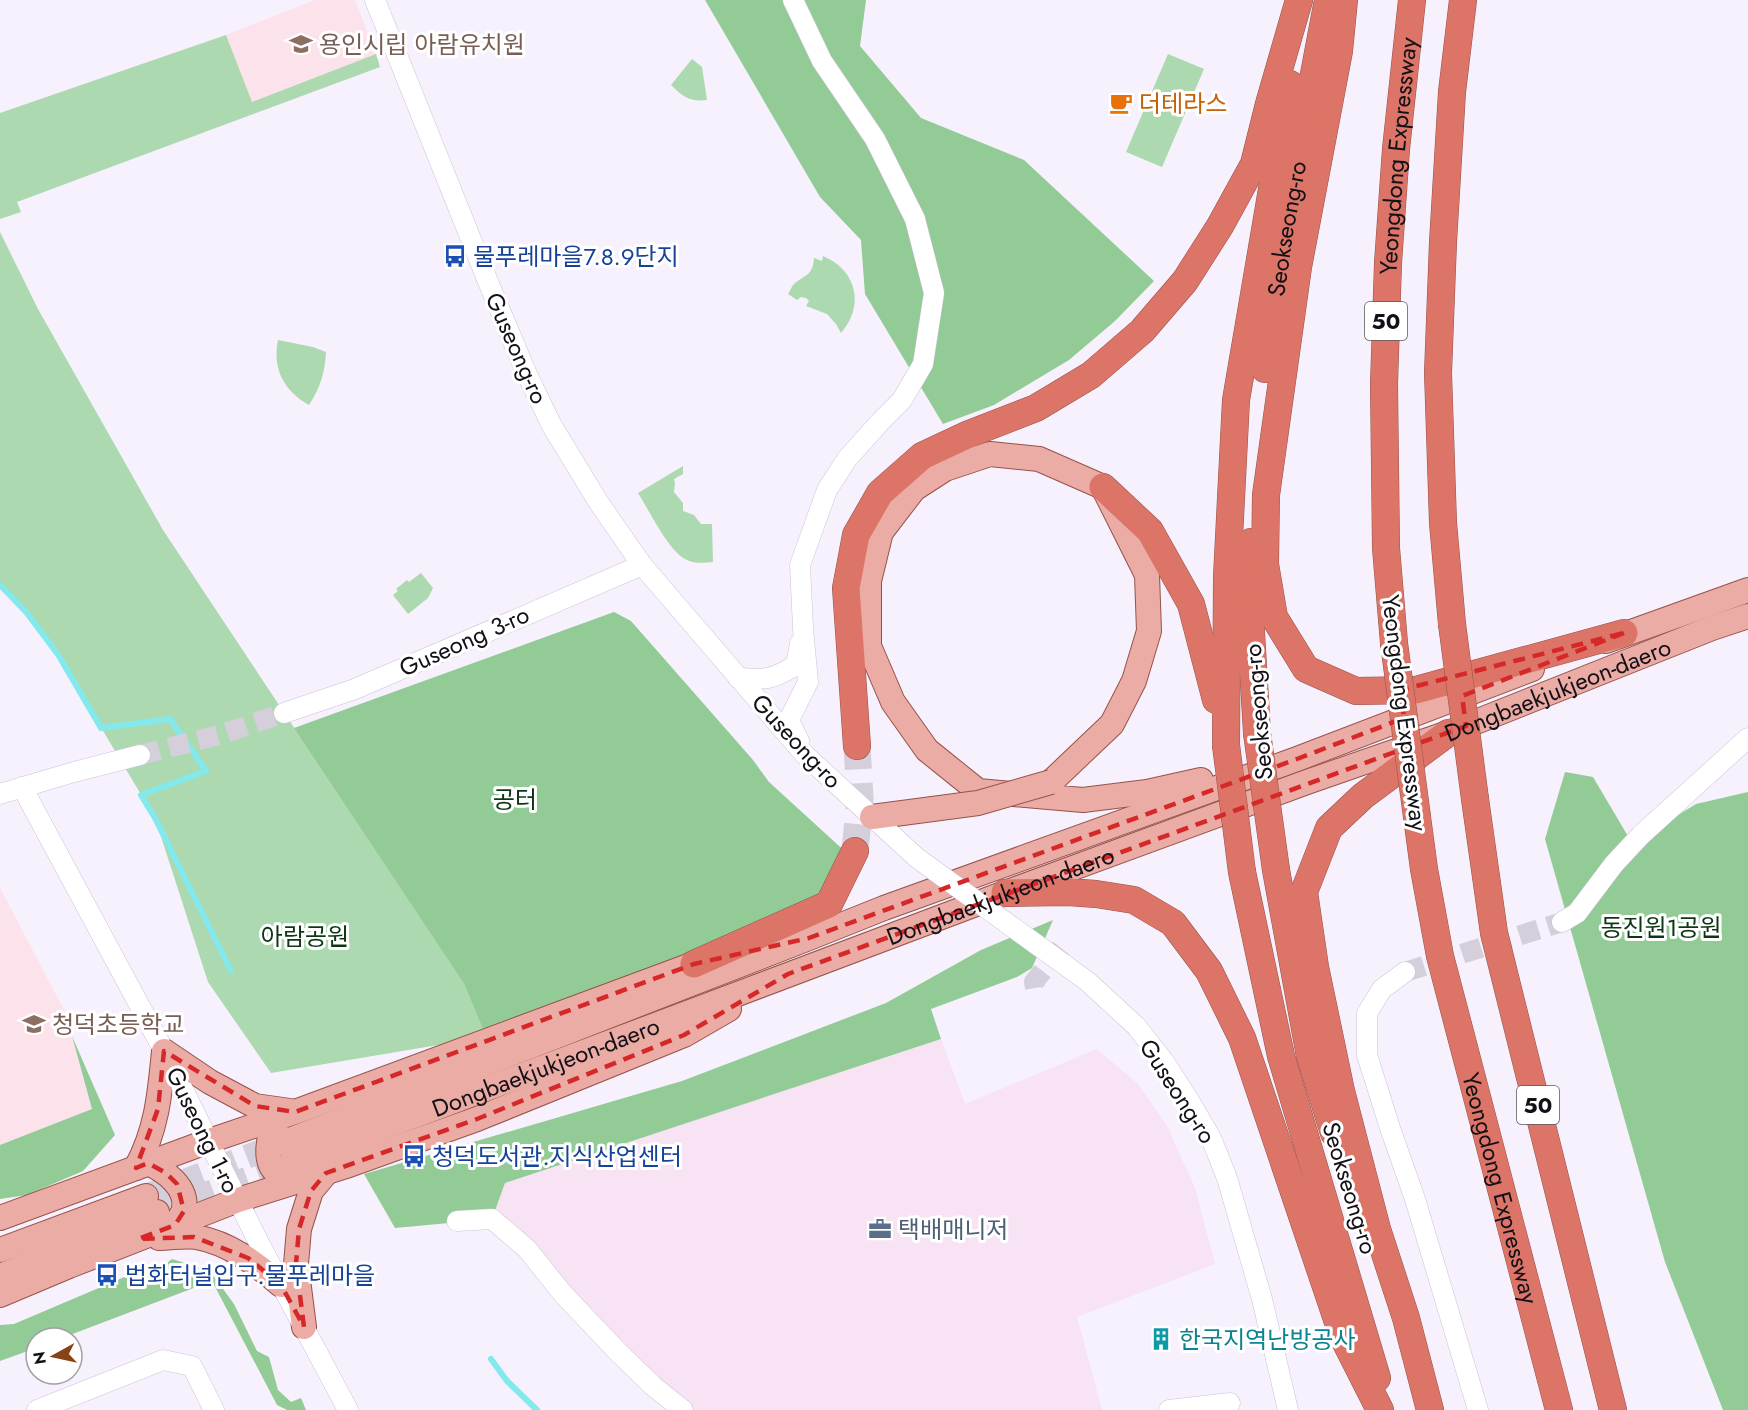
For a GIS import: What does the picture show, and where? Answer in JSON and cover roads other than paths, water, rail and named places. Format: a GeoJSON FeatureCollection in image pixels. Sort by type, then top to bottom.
{"type":"FeatureCollection","features":[{"type":"Feature","properties":{"kind":"highway"},"geometry":{"type":"LineString","coordinates":[[857,746],[846,588],[856,535],[880,493],[922,456],[969,434],[1036,408],[1092,375],[1142,331],[1185,281],[1220,226],[1254,164],[1299,0]]}},
{"type":"Feature","properties":{"kind":"highway","name":"Seokseong-ro"},"geometry":{"type":"LineString","coordinates":[[1304,0],[1236,400],[1227,577],[1226,745],[1242,872],[1281,1056],[1387,1410]]}},
{"type":"Feature","properties":{"kind":"highway","name":"Seokseong-ro"},"geometry":{"type":"LineString","coordinates":[[1328,0],[1284,233],[1260,407],[1248,582],[1257,732],[1276,870],[1310,1056],[1418,1410]]}},
{"type":"Feature","properties":{"kind":"highway"},"geometry":{"type":"LineString","coordinates":[[1339,51],[1344,0]]}},
{"type":"Feature","properties":{"kind":"highway"},"geometry":{"type":"LineString","coordinates":[[1349,0],[1298,267],[1266,495],[1265,564],[1274,617],[1306,669],[1356,691],[1416,690],[1624,633]]}},
{"type":"Feature","properties":{"kind":"highway","name":"Yeongdong Expressway"},"geometry":{"type":"LineString","coordinates":[[1412,0],[1396,149],[1388,263],[1385,373],[1386,548],[1395,643],[1424,869],[1440,956],[1559,1410]]}},
{"type":"Feature","properties":{"kind":"highway","name":"Yeongdong Expressway"},"geometry":{"type":"LineString","coordinates":[[1463,0],[1452,92],[1438,373],[1443,524],[1452,624],[1494,933],[1613,1410]]}},
{"type":"Feature","properties":{"kind":"highway"},"geometry":{"type":"LineString","coordinates":[[1452,92],[1474,0]]}},
{"type":"Feature","properties":{"kind":"highway"},"geometry":{"type":"LineString","coordinates":[[1103,487],[1150,531],[1191,604],[1226,745]]}},
{"type":"Feature","properties":{"kind":"highway"},"geometry":{"type":"LineString","coordinates":[[1430,1410],[1406,1318],[1377,1229],[1341,1091],[1315,967],[1304,892],[1329,828],[1363,796],[1448,733]]}},
{"type":"Feature","properties":{"kind":"highway"},"geometry":{"type":"LineString","coordinates":[[694,964],[829,904],[855,851]]}},
{"type":"Feature","properties":{"kind":"highway"},"geometry":{"type":"LineString","coordinates":[[1005,893],[1087,893],[1134,900],[1173,923],[1209,971],[1242,1038],[1343,1337],[1380,1410]]}},
{"type":"Feature","properties":{"kind":"main road"},"geometry":{"type":"LineString","coordinates":[[872,817],[978,803],[1051,782],[1112,724],[1134,681],[1149,631],[1147,575],[1103,487],[1038,459],[990,454],[945,469],[914,489],[881,532],[869,580],[870,646],[894,702],[927,750],[978,791],[1083,800],[1147,792],[1297,759]]}},
{"type":"Feature","properties":{"kind":"main road","name":"Dongbaekjukjeon-daero"},"geometry":{"type":"LineString","coordinates":[[1706,618],[1748,582]]}},
{"type":"Feature","properties":{"kind":"main road","name":"Dongbaekjukjeon-daero"},"geometry":{"type":"LineString","coordinates":[[291,1162],[1005,893],[1307,782],[1448,733],[1706,618],[1748,590]]}},
{"type":"Feature","properties":{"kind":"main road","name":"Dongbaekjukjeon-daero"},"geometry":{"type":"LineString","coordinates":[[291,1162],[809,938],[884,908],[1297,759],[1624,633],[1706,618],[1748,616]]}},
{"type":"Feature","properties":{"kind":"main road","name":"Dongbaekjukjeon-daero"},"geometry":{"type":"LineString","coordinates":[[1706,618],[1748,625]]}},
{"type":"Feature","properties":{"kind":"main road"},"geometry":{"type":"LineString","coordinates":[[0,1218],[208,1141],[288,1115],[694,964],[809,938]]}},
{"type":"Feature","properties":{"kind":"main road"},"geometry":{"type":"LineString","coordinates":[[304,1327],[296,1264],[299,1229],[311,1191],[326,1173],[477,1119],[684,1035],[788,974]]}},
{"type":"Feature","properties":{"kind":"main road"},"geometry":{"type":"LineString","coordinates":[[142,1166],[158,1110],[164,1051],[210,1082],[255,1106],[288,1115]]}},
{"type":"Feature","properties":{"kind":"main road"},"geometry":{"type":"LineString","coordinates":[[288,1115],[272,1129],[268,1145],[270,1164],[277,1173],[291,1162]]}},
{"type":"Feature","properties":{"kind":"main road"},"geometry":{"type":"LineString","coordinates":[[291,1162],[326,1173]]}},
{"type":"Feature","properties":{"kind":"main road"},"geometry":{"type":"LineString","coordinates":[[0,1250],[159,1211],[238,1200],[291,1162]]}},
{"type":"Feature","properties":{"kind":"main road"},"geometry":{"type":"LineString","coordinates":[[0,1276],[159,1211],[184,1211],[184,1201],[177,1184],[166,1173],[142,1166]]}},
{"type":"Feature","properties":{"kind":"main road"},"geometry":{"type":"LineString","coordinates":[[138,1239],[159,1211]]}},
{"type":"Feature","properties":{"kind":"main road"},"geometry":{"type":"LineString","coordinates":[[0,1294],[138,1239],[194,1237],[213,1241],[248,1258],[281,1285]]}},
{"type":"Feature","properties":{"kind":"street","name":"Guseong-ro"},"geometry":{"type":"LineString","coordinates":[[375,0],[526,372],[552,426],[599,503],[642,565],[805,755],[917,858],[1087,981],[1136,1026],[1165,1063],[1211,1138],[1227,1178],[1262,1299],[1288,1410]]}},
{"type":"Feature","properties":{"kind":"street"},"geometry":{"type":"LineString","coordinates":[[793,0],[822,61],[875,140],[915,219],[934,293],[923,364],[902,400],[847,459],[827,490],[800,565],[808,682],[789,720],[805,755]]}},
{"type":"Feature","properties":{"kind":"street","name":"Guseong 3-ro"},"geometry":{"type":"LineString","coordinates":[[285,713],[355,689],[642,565]]}},
{"type":"Feature","properties":{"kind":"street"},"geometry":{"type":"LineString","coordinates":[[738,678],[766,680],[796,665],[803,628]]}},
{"type":"Feature","properties":{"kind":"street"},"geometry":{"type":"LineString","coordinates":[[1562,922],[1577,913],[1614,864],[1641,835],[1748,738]]}},
{"type":"Feature","properties":{"kind":"street"},"geometry":{"type":"LineString","coordinates":[[0,794],[140,755]]}},
{"type":"Feature","properties":{"kind":"street","name":"Guseong 1-ro"},"geometry":{"type":"LineString","coordinates":[[22,787],[164,1051],[281,1285],[348,1410]]}},
{"type":"Feature","properties":{"kind":"street"},"geometry":{"type":"LineString","coordinates":[[1405,972],[1382,989],[1367,1013],[1367,1055],[1415,1199],[1478,1410]]}},
{"type":"Feature","properties":{"kind":"street"},"geometry":{"type":"LineString","coordinates":[[457,1221],[492,1219],[527,1250],[563,1294],[618,1352],[653,1386],[683,1410]]}},
{"type":"Feature","properties":{"kind":"street"},"geometry":{"type":"LineString","coordinates":[[37,1410],[163,1360],[192,1366],[214,1410]]}},
{"type":"Feature","properties":{"kind":"street"},"geometry":{"type":"LineString","coordinates":[[1169,1410],[1230,1403]]}},
{"type":"Feature","properties":{"kind":"waterway"},"geometry":{"type":"LineString","coordinates":[[0,585],[27,613],[59,656],[101,728],[170,719],[206,771],[141,795],[155,818],[231,971]]}},
{"type":"Feature","properties":{"kind":"waterway"},"geometry":{"type":"LineString","coordinates":[[491,1359],[507,1381],[537,1410]]}},
{"type":"Feature","properties":{"kind":"tunnel"},"geometry":{"type":"LineString","coordinates":[[140,755],[219,735],[284,713]]}},
{"type":"Feature","properties":{"kind":"tunnel"},"geometry":{"type":"LineString","coordinates":[[855,851],[860,799],[857,746]]}},
{"type":"Feature","properties":{"kind":"tunnel"},"geometry":{"type":"LineString","coordinates":[[1405,972],[1562,922]]}},
{"type":"Feature","properties":{"kind":"tunnel"},"geometry":{"type":"LineString","coordinates":[[1035,988],[1034,982],[1061,948]]}},
{"type":"Feature","properties":{"kind":"tunnel"},"geometry":{"type":"LineString","coordinates":[[146,1196],[282,1143]]}},
{"type":"Feature","properties":{"kind":"tunnel"},"geometry":{"type":"LineString","coordinates":[[157,1212],[290,1163]]}},
{"type":"Feature","properties":{"kind":"place","name":"용인시립 아람유치원"},"geometry":{"type":"Point","coordinates":[301,44]}},
{"type":"Feature","properties":{"kind":"place","name":"더테라스"},"geometry":{"type":"Point","coordinates":[1121,103]}},
{"type":"Feature","properties":{"kind":"place","name":"물푸레마을7.8.9단지"},"geometry":{"type":"Point","coordinates":[455,256]}},
{"type":"Feature","properties":{"kind":"place","name":"청덕초등학교"},"geometry":{"type":"Point","coordinates":[34,1024]}},
{"type":"Feature","properties":{"kind":"place","name":"청덕도서관.지식산업센터"},"geometry":{"type":"Point","coordinates":[414,1156]}},
{"type":"Feature","properties":{"kind":"place","name":"택배매니저"},"geometry":{"type":"Point","coordinates":[880,1229]}},
{"type":"Feature","properties":{"kind":"place","name":"법화터널입구.물푸레마을"},"geometry":{"type":"Point","coordinates":[107,1275]}},
{"type":"Feature","properties":{"kind":"place","name":"한국지역난방공사"},"geometry":{"type":"Point","coordinates":[1161,1339]}},
{"type":"Feature","properties":{"kind":"park label","name":"공터"},"geometry":{"type":"Point","coordinates":[515,799]}},
{"type":"Feature","properties":{"kind":"park label","name":"동진원1공원"},"geometry":{"type":"Point","coordinates":[1661,927]}},
{"type":"Feature","properties":{"kind":"park label","name":"아람공원"},"geometry":{"type":"Point","coordinates":[305,936]}}]}
